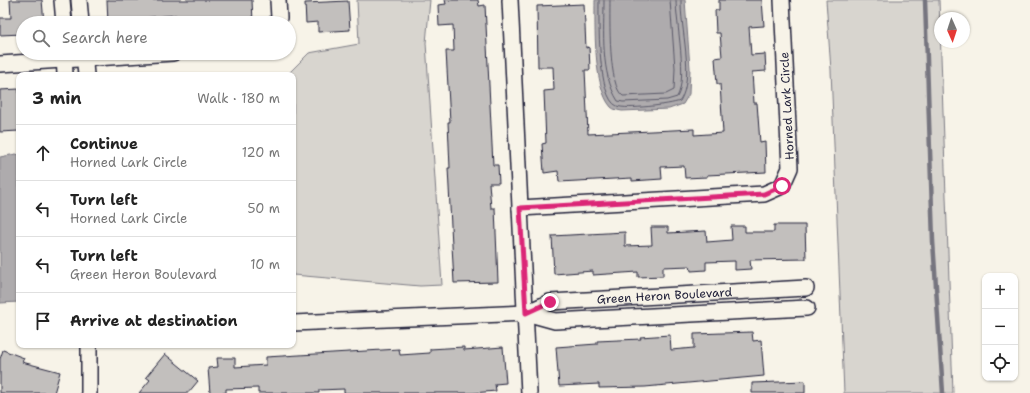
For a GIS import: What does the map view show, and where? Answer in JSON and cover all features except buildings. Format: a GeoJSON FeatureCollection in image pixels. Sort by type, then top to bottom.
{"type":"FeatureCollection","features":[{"type":"Feature","properties":{"kind":"street"},"geometry":{"type":"LineString","coordinates":[[62,0],[63,16]]}},
{"type":"Feature","properties":{"kind":"street"},"geometry":{"type":"LineString","coordinates":[[79,0],[81,16]]}},
{"type":"Feature","properties":{"kind":"street"},"geometry":{"type":"LineString","coordinates":[[278,0],[279,16]]}},
{"type":"Feature","properties":{"kind":"street"},"geometry":{"type":"LineString","coordinates":[[510,0],[529,393]]}},
{"type":"Feature","properties":{"kind":"street","name":"Horned Lark Circle"},"geometry":{"type":"LineString","coordinates":[[520,208],[764,194],[782,186],[790,168],[782,0]]}},
{"type":"Feature","properties":{"kind":"street"},"geometry":{"type":"LineString","coordinates":[[0,64],[32,60]]}},
{"type":"Feature","properties":{"kind":"street"},"geometry":{"type":"LineString","coordinates":[[64,60],[65,72]]}},
{"type":"Feature","properties":{"kind":"street"},"geometry":{"type":"LineString","coordinates":[[85,60],[86,72]]}},
{"type":"Feature","properties":{"kind":"street","name":"Green Heron Boulevard"},"geometry":{"type":"LineString","coordinates":[[526,313],[550,302],[806,288]]}},
{"type":"Feature","properties":{"kind":"street"},"geometry":{"type":"LineString","coordinates":[[763,290],[763,310]]}},
{"type":"Feature","properties":{"kind":"street","name":"Green Heron Boulevard"},"geometry":{"type":"LineString","coordinates":[[296,322],[526,313],[555,322],[807,308]]}},
{"type":"Feature","properties":{"kind":"street"},"geometry":{"type":"LineString","coordinates":[[89,348],[89,393]]}},
{"type":"Feature","properties":{"kind":"shaded area"},"geometry":{"type":"Polygon","coordinates":[[[357,0],[430,0],[426,43],[442,285],[420,286],[296,275],[296,72],[290,72],[309,53],[359,44],[357,0]]]}},
{"type":"Feature","properties":{"kind":"shaded area"},"geometry":{"type":"Polygon","coordinates":[[[826,0],[939,0],[939,12],[934,12],[934,48],[941,48],[953,393],[844,393],[831,70],[826,0]]]}},
{"type":"Feature","properties":{"kind":"water"},"geometry":{"type":"Polygon","coordinates":[[[595,0],[685,0],[690,68],[689,94],[683,104],[669,109],[622,111],[611,107],[605,98],[598,71],[595,40],[595,0]]]}},
{"type":"Feature","properties":{"kind":"water"},"geometry":{"type":"Polygon","coordinates":[[[16,154],[16,302],[0,303],[0,157],[16,154]]]}},
{"type":"Feature","properties":{"kind":"waterway"},"geometry":{"type":"LineString","coordinates":[[925,0],[933,241],[943,393]]}},
{"type":"Feature","properties":{"kind":"route"},"geometry":{"type":"LineString","coordinates":[[550,302],[526,313],[520,208],[764,194],[782,186]]}}]}
